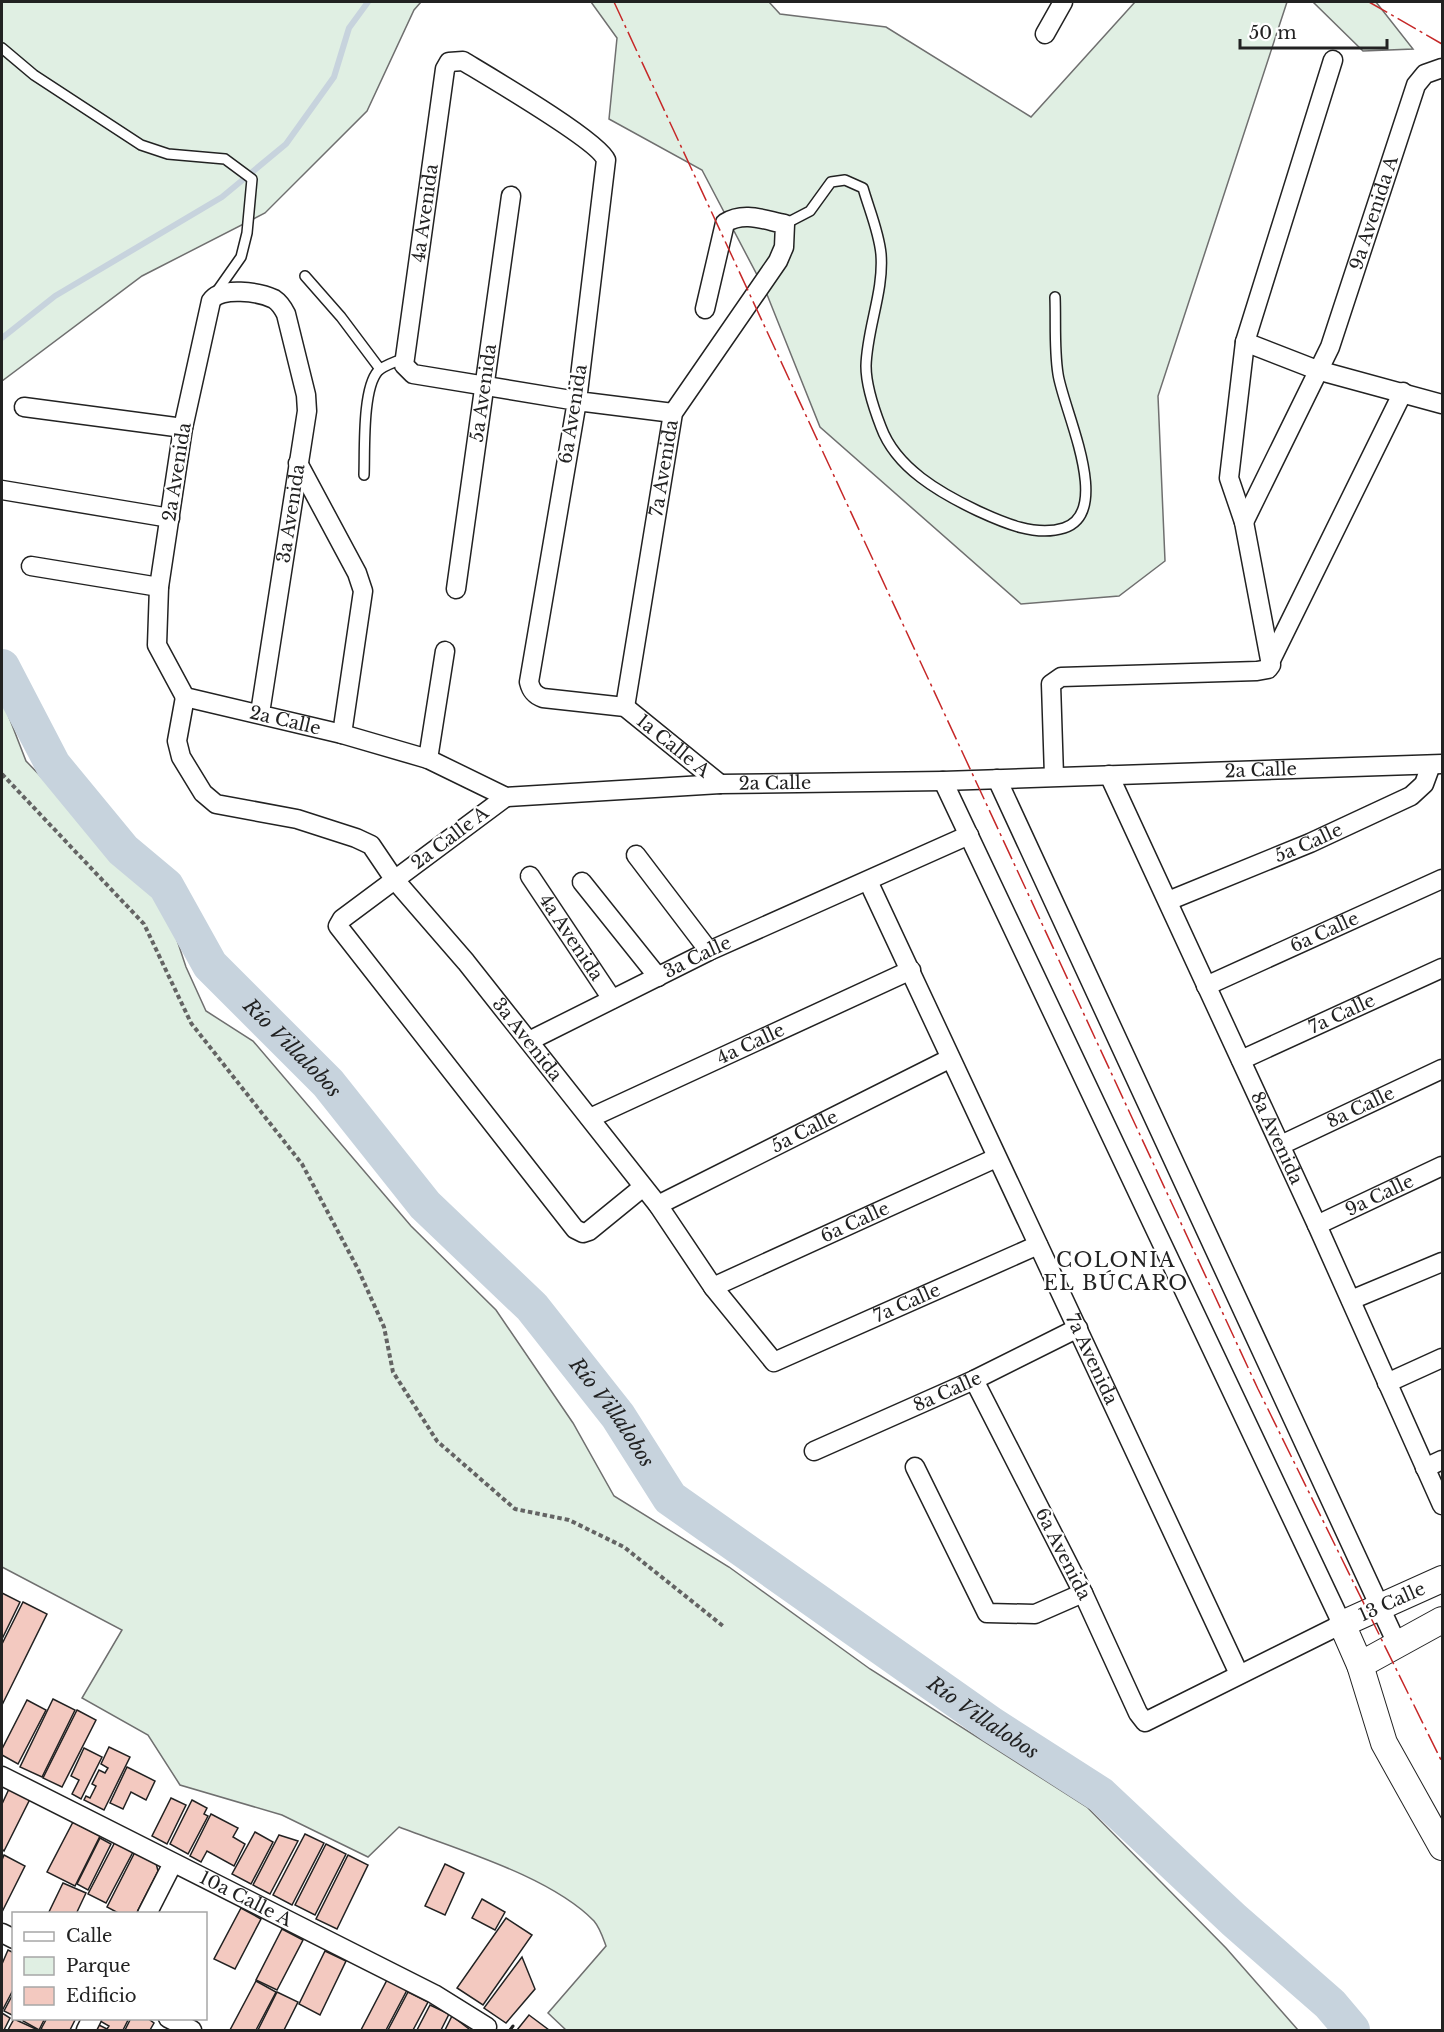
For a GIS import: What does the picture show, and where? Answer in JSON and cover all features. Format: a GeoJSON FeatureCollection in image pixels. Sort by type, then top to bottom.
{"type":"FeatureCollection","features":[{"type":"Feature","properties":{"kind":"main road","name":"13 Calle"},"geometry":{"type":"LineString","coordinates":[[1342,1624],[1443,1580]]}},
{"type":"Feature","properties":{"kind":"main road","name":"13 Calle"},"geometry":{"type":"LineString","coordinates":[[1360,1665],[1443,1620]]}},
{"type":"Feature","properties":{"kind":"main road"},"geometry":{"type":"LineString","coordinates":[[1342,1624],[1360,1665],[1384,1743],[1443,1847]]}},
{"type":"Feature","properties":{"kind":"street"},"geometry":{"type":"LineString","coordinates":[[1045,34],[1063,2]]}},
{"type":"Feature","properties":{"kind":"street"},"geometry":{"type":"LineString","coordinates":[[1271,660],[1244,522],[1229,478],[1245,342],[1333,60]]}},
{"type":"Feature","properties":{"kind":"street","name":"4a Avenida"},"geometry":{"type":"LineString","coordinates":[[404,358],[445,69],[449,62],[463,61],[535,105],[598,149]]}},
{"type":"Feature","properties":{"kind":"street","name":"9a Avenida A"},"geometry":{"type":"LineString","coordinates":[[1244,522],[1327,353],[1340,320],[1416,85],[1425,74],[1443,68]]}},
{"type":"Feature","properties":{"kind":"street","name":"6a Avenida"},"geometry":{"type":"LineString","coordinates":[[529,682],[577,401],[606,168],[604,154],[598,149]]}},
{"type":"Feature","properties":{"kind":"street","name":"5a Avenida"},"geometry":{"type":"LineString","coordinates":[[456,589],[511,196]]}},
{"type":"Feature","properties":{"kind":"street"},"geometry":{"type":"LineString","coordinates":[[705,309],[725,224],[735,217],[744,216],[785,225]]}},
{"type":"Feature","properties":{"kind":"street","name":"7a Avenida"},"geometry":{"type":"LineString","coordinates":[[626,707],[673,413],[778,261],[784,247],[785,225]]}},
{"type":"Feature","properties":{"kind":"street","name":"3a Avenida"},"geometry":{"type":"LineString","coordinates":[[212,298],[227,290],[276,300],[286,314],[306,395],[307,411],[260,713]]}},
{"type":"Feature","properties":{"kind":"street","name":"2a Avenida"},"geometry":{"type":"LineString","coordinates":[[185,697],[157,645],[159,586],[183,428],[212,298]]}},
{"type":"Feature","properties":{"kind":"street"},"geometry":{"type":"LineString","coordinates":[[1245,342],[1317,370],[1443,404]]}},
{"type":"Feature","properties":{"kind":"street"},"geometry":{"type":"LineString","coordinates":[[404,358],[404,365],[413,374],[577,401],[673,413]]}},
{"type":"Feature","properties":{"kind":"street"},"geometry":{"type":"LineString","coordinates":[[1054,776],[1051,684],[1061,676],[1268,669],[1403,392]]}},
{"type":"Feature","properties":{"kind":"street"},"geometry":{"type":"LineString","coordinates":[[24,407],[183,428]]}},
{"type":"Feature","properties":{"kind":"street"},"geometry":{"type":"LineString","coordinates":[[298,463],[357,573],[363,591],[342,734]]}},
{"type":"Feature","properties":{"kind":"street"},"geometry":{"type":"LineString","coordinates":[[2,490],[170,518]]}},
{"type":"Feature","properties":{"kind":"street"},"geometry":{"type":"LineString","coordinates":[[30,566],[159,586]]}},
{"type":"Feature","properties":{"kind":"street"},"geometry":{"type":"LineString","coordinates":[[428,759],[445,651]]}},
{"type":"Feature","properties":{"kind":"street","name":"1a Calle A"},"geometry":{"type":"LineString","coordinates":[[529,682],[536,696],[543,698],[626,707],[720,784]]}},
{"type":"Feature","properties":{"kind":"street","name":"3a Avenida"},"geometry":{"type":"LineString","coordinates":[[185,697],[177,741],[181,757],[203,793],[216,804],[297,819],[371,845],[394,879],[529,1041],[658,1205],[713,1287],[771,1359],[774,1362],[777,1360]]}},
{"type":"Feature","properties":{"kind":"street","name":"2a Calle"},"geometry":{"type":"LineString","coordinates":[[185,697],[260,713],[428,759],[506,797],[720,784],[943,781],[1439,765]]}},
{"type":"Feature","properties":{"kind":"street","name":"5a Calle"},"geometry":{"type":"LineString","coordinates":[[1168,901],[1310,843],[1411,796],[1439,765]]}},
{"type":"Feature","properties":{"kind":"street","name":"8a Avenida"},"geometry":{"type":"LineString","coordinates":[[1109,775],[1281,1145],[1443,1505]]}},
{"type":"Feature","properties":{"kind":"street"},"geometry":{"type":"LineString","coordinates":[[997,779],[1398,1646]]}},
{"type":"Feature","properties":{"kind":"street"},"geometry":{"type":"LineString","coordinates":[[943,781],[1342,1624],[1239,1674]]}},
{"type":"Feature","properties":{"kind":"street","name":"2a Calle A"},"geometry":{"type":"LineString","coordinates":[[506,797],[394,879],[342,919],[338,926],[575,1229],[583,1233],[589,1231],[643,1187]]}},
{"type":"Feature","properties":{"kind":"street","name":"3a Calle"},"geometry":{"type":"LineString","coordinates":[[529,1041],[709,951],[969,836]]}},
{"type":"Feature","properties":{"kind":"street"},"geometry":{"type":"LineString","coordinates":[[636,855],[709,951]]}},
{"type":"Feature","properties":{"kind":"street","name":"4a Avenida"},"geometry":{"type":"LineString","coordinates":[[530,876],[612,999]]}},
{"type":"Feature","properties":{"kind":"street","name":"6a Calle"},"geometry":{"type":"LineString","coordinates":[[1206,986],[1443,879]]}},
{"type":"Feature","properties":{"kind":"street","name":"7a Avenida"},"geometry":{"type":"LineString","coordinates":[[868,881],[911,970],[949,1059],[1078,1328],[1239,1674]]}},
{"type":"Feature","properties":{"kind":"street"},"geometry":{"type":"LineString","coordinates":[[582,882],[658,977]]}},
{"type":"Feature","properties":{"kind":"street","name":"7a Calle"},"geometry":{"type":"LineString","coordinates":[[1241,1060],[1443,968]]}},
{"type":"Feature","properties":{"kind":"street","name":"4a Calle"},"geometry":{"type":"LineString","coordinates":[[590,1118],[911,970]]}},
{"type":"Feature","properties":{"kind":"street","name":"5a Calle"},"geometry":{"type":"LineString","coordinates":[[658,1205],[949,1059]]}},
{"type":"Feature","properties":{"kind":"street","name":"8a Calle"},"geometry":{"type":"LineString","coordinates":[[1281,1145],[1443,1069]]}},
{"type":"Feature","properties":{"kind":"street","name":"6a Calle"},"geometry":{"type":"LineString","coordinates":[[713,1287],[996,1158]]}},
{"type":"Feature","properties":{"kind":"street","name":"9a Calle"},"geometry":{"type":"LineString","coordinates":[[1317,1225],[1443,1166]]}},
{"type":"Feature","properties":{"kind":"street","name":"7a Calle"},"geometry":{"type":"LineString","coordinates":[[777,1360],[1038,1245]]}},
{"type":"Feature","properties":{"kind":"street"},"geometry":{"type":"LineString","coordinates":[[1351,1300],[1443,1262]]}},
{"type":"Feature","properties":{"kind":"street","name":"8a Calle"},"geometry":{"type":"LineString","coordinates":[[814,1451],[974,1380],[1078,1328]]}},
{"type":"Feature","properties":{"kind":"street"},"geometry":{"type":"LineString","coordinates":[[1388,1383],[1443,1358]]}},
{"type":"Feature","properties":{"kind":"street","name":"6a Avenida"},"geometry":{"type":"LineString","coordinates":[[974,1380],[1083,1593],[1138,1713],[1145,1722],[1239,1674]]}},
{"type":"Feature","properties":{"kind":"street"},"geometry":{"type":"LineString","coordinates":[[1425,1468],[1443,1460]]}},
{"type":"Feature","properties":{"kind":"street"},"geometry":{"type":"LineString","coordinates":[[915,1467],[987,1614],[1035,1614],[1083,1593]]}},
{"type":"Feature","properties":{"kind":"street","name":"10a Calle A"},"geometry":{"type":"LineString","coordinates":[[2,1776],[434,1994],[487,2027]]}},
{"type":"Feature","properties":{"kind":"street"},"geometry":{"type":"LineString","coordinates":[[148,1912],[173,1863]]}},
{"type":"Feature","properties":{"kind":"street"},"geometry":{"type":"LineString","coordinates":[[170,2020],[192,2031]]}},
{"type":"Feature","properties":{"kind":"lane"},"geometry":{"type":"LineString","coordinates":[[2,48],[34,75],[141,145],[168,154],[225,159],[249,177],[252,189],[247,232],[241,257],[212,298]]}},
{"type":"Feature","properties":{"kind":"lane"},"geometry":{"type":"LineString","coordinates":[[785,225],[810,211],[831,182],[845,180],[863,188],[881,253],[878,303],[866,367],[882,430],[906,467],[958,502],[1034,531],[1054,531],[1071,526],[1080,517],[1088,497],[1086,477],[1058,374],[1055,297]]}},
{"type":"Feature","properties":{"kind":"lane"},"geometry":{"type":"LineString","coordinates":[[305,276],[341,317],[380,369]]}},
{"type":"Feature","properties":{"kind":"lane"},"geometry":{"type":"LineString","coordinates":[[364,475],[368,402],[373,379],[380,369],[404,358]]}},
{"type":"Feature","properties":{"kind":"path"},"geometry":{"type":"LineString","coordinates":[[2,774],[144,924],[190,1023],[302,1164],[358,1269],[384,1327],[393,1372],[437,1442],[515,1509],[569,1520],[624,1547],[723,1626]]}},
{"type":"Feature","properties":{"kind":"green space"},"geometry":{"type":"Polygon","coordinates":[[[2,2],[421,2],[414,10],[367,111],[265,213],[142,276],[2,381],[2,2]]]}},
{"type":"Feature","properties":{"kind":"green space"},"geometry":{"type":"Polygon","coordinates":[[[591,2],[769,2],[780,14],[886,27],[1031,117],[1135,2],[1287,2],[1158,396],[1165,561],[1119,596],[1021,604],[820,427],[766,292],[702,170],[609,119],[617,38],[591,2]]]}},
{"type":"Feature","properties":{"kind":"green space"},"geometry":{"type":"Polygon","coordinates":[[[1313,2],[1376,2],[1413,49],[1363,51],[1313,2]]]}},
{"type":"Feature","properties":{"kind":"green space"},"geometry":{"type":"Polygon","coordinates":[[[2,699],[26,761],[166,907],[186,967],[206,1011],[253,1041],[411,1226],[496,1310],[573,1423],[614,1496],[729,1567],[870,1669],[1087,1807],[1226,1948],[1298,2030],[566,2030],[548,2013],[606,1946],[594,1921],[575,1905],[529,1878],[502,1866],[399,1827],[368,1857],[282,1815],[180,1785],[148,1735],[82,1698],[122,1630],[2,1567],[2,699]]]}},
{"type":"Feature","properties":{"kind":"building"},"geometry":{"type":"Polygon","coordinates":[[[2,1593],[20,1602],[2,1639],[2,1593]]]}},
{"type":"Feature","properties":{"kind":"building"},"geometry":{"type":"Polygon","coordinates":[[[23,1602],[47,1614],[2,1705],[2,1644],[23,1602]]]}},
{"type":"Feature","properties":{"kind":"building"},"geometry":{"type":"Polygon","coordinates":[[[53,1699],[75,1710],[42,1777],[20,1767],[53,1699]]]}},
{"type":"Feature","properties":{"kind":"building"},"geometry":{"type":"Polygon","coordinates":[[[27,1700],[46,1710],[18,1764],[2,1755],[2,1749],[27,1700]]]}},
{"type":"Feature","properties":{"kind":"building"},"geometry":{"type":"Polygon","coordinates":[[[77,1710],[96,1720],[62,1787],[43,1778],[77,1710]]]}},
{"type":"Feature","properties":{"kind":"building"},"geometry":{"type":"Polygon","coordinates":[[[109,1747],[130,1757],[104,1810],[84,1800],[86,1796],[90,1798],[96,1786],[92,1784],[99,1770],[105,1773],[108,1768],[101,1764],[109,1747]]]}},
{"type":"Feature","properties":{"kind":"building"},"geometry":{"type":"Polygon","coordinates":[[[84,1748],[102,1757],[81,1799],[72,1794],[79,1780],[71,1776],[84,1748]]]}},
{"type":"Feature","properties":{"kind":"building"},"geometry":{"type":"Polygon","coordinates":[[[127,1767],[155,1781],[146,1800],[131,1792],[123,1809],[110,1803],[127,1767]]]}},
{"type":"Feature","properties":{"kind":"building"},"geometry":{"type":"Polygon","coordinates":[[[9,1789],[30,1799],[4,1851],[2,1849],[2,1804],[9,1789]]]}},
{"type":"Feature","properties":{"kind":"building"},"geometry":{"type":"Polygon","coordinates":[[[171,1798],[186,1805],[167,1844],[152,1836],[171,1798]]]}},
{"type":"Feature","properties":{"kind":"building"},"geometry":{"type":"Polygon","coordinates":[[[192,1800],[207,1808],[204,1814],[208,1816],[188,1854],[170,1844],[192,1800]]]}},
{"type":"Feature","properties":{"kind":"building"},"geometry":{"type":"Polygon","coordinates":[[[211,1814],[238,1828],[233,1837],[245,1844],[234,1866],[207,1851],[201,1862],[190,1856],[211,1814]]]}},
{"type":"Feature","properties":{"kind":"building"},"geometry":{"type":"Polygon","coordinates":[[[73,1822],[100,1836],[75,1886],[47,1872],[73,1822]]]}},
{"type":"Feature","properties":{"kind":"building"},"geometry":{"type":"Polygon","coordinates":[[[255,1832],[273,1842],[251,1884],[232,1874],[255,1832]]]}},
{"type":"Feature","properties":{"kind":"building"},"geometry":{"type":"Polygon","coordinates":[[[305,1834],[324,1843],[292,1905],[273,1895],[305,1834]]]}},
{"type":"Feature","properties":{"kind":"building"},"geometry":{"type":"Polygon","coordinates":[[[279,1835],[298,1841],[270,1894],[253,1885],[279,1835]]]}},
{"type":"Feature","properties":{"kind":"building"},"geometry":{"type":"Polygon","coordinates":[[[100,1838],[111,1844],[88,1890],[77,1884],[100,1838]]]}},
{"type":"Feature","properties":{"kind":"building"},"geometry":{"type":"Polygon","coordinates":[[[115,1842],[133,1852],[106,1903],[88,1894],[115,1842]]]}},
{"type":"Feature","properties":{"kind":"building"},"geometry":{"type":"Polygon","coordinates":[[[326,1844],[346,1854],[315,1915],[295,1905],[326,1844]]]}},
{"type":"Feature","properties":{"kind":"building"},"geometry":{"type":"Polygon","coordinates":[[[135,1852],[156,1863],[158,1871],[137,1912],[116,1912],[107,1907],[135,1852]]]}},
{"type":"Feature","properties":{"kind":"building"},"geometry":{"type":"Polygon","coordinates":[[[4,1855],[25,1866],[2,1912],[2,1860],[4,1855]]]}},
{"type":"Feature","properties":{"kind":"building"},"geometry":{"type":"Polygon","coordinates":[[[348,1855],[368,1865],[337,1929],[316,1919],[348,1855]]]}},
{"type":"Feature","properties":{"kind":"building"},"geometry":{"type":"Polygon","coordinates":[[[445,1864],[464,1873],[445,1915],[425,1906],[445,1864]]]}},
{"type":"Feature","properties":{"kind":"building"},"geometry":{"type":"Polygon","coordinates":[[[63,1883],[86,1893],[77,1912],[49,1912],[63,1883]]]}},
{"type":"Feature","properties":{"kind":"building"},"geometry":{"type":"Polygon","coordinates":[[[482,1899],[505,1912],[495,1930],[472,1918],[482,1899]]]}},
{"type":"Feature","properties":{"kind":"building"},"geometry":{"type":"Polygon","coordinates":[[[241,1908],[261,1919],[235,1969],[214,1959],[241,1908]]]}},
{"type":"Feature","properties":{"kind":"building"},"geometry":{"type":"Polygon","coordinates":[[[506,1918],[532,1935],[483,2005],[457,1988],[506,1918]]]}},
{"type":"Feature","properties":{"kind":"building"},"geometry":{"type":"Polygon","coordinates":[[[282,1929],[303,1940],[277,1990],[256,1980],[282,1929]]]}},
{"type":"Feature","properties":{"kind":"building"},"geometry":{"type":"Polygon","coordinates":[[[8,1950],[12,1952],[12,1992],[2,2011],[2,1964],[8,1950]]]}},
{"type":"Feature","properties":{"kind":"building"},"geometry":{"type":"Polygon","coordinates":[[[325,1951],[346,1961],[320,2015],[299,2004],[325,1951]]]}},
{"type":"Feature","properties":{"kind":"building"},"geometry":{"type":"Polygon","coordinates":[[[522,1957],[535,1989],[506,2023],[484,2008],[522,1957]]]}},
{"type":"Feature","properties":{"kind":"building"},"geometry":{"type":"Polygon","coordinates":[[[387,1980],[407,1990],[386,2030],[361,2030],[387,1980]]]}},
{"type":"Feature","properties":{"kind":"building"},"geometry":{"type":"Polygon","coordinates":[[[256,1981],[276,1992],[256,2030],[230,2030],[256,1981]]]}},
{"type":"Feature","properties":{"kind":"building"},"geometry":{"type":"Polygon","coordinates":[[[277,1992],[298,2002],[284,2030],[258,2030],[277,1992]]]}},
{"type":"Feature","properties":{"kind":"building"},"geometry":{"type":"Polygon","coordinates":[[[408,1992],[428,2002],[413,2030],[388,2030],[408,1992]]]}},
{"type":"Feature","properties":{"kind":"building"},"geometry":{"type":"Polygon","coordinates":[[[12,1996],[12,2015],[4,2011],[12,1996]]]}},
{"type":"Feature","properties":{"kind":"building"},"geometry":{"type":"Polygon","coordinates":[[[430,2005],[449,2014],[441,2030],[417,2030],[430,2005]]]}},
{"type":"Feature","properties":{"kind":"building"},"geometry":{"type":"Polygon","coordinates":[[[2,2013],[10,2018],[4,2030],[2,2030],[2,2013]]]}},
{"type":"Feature","properties":{"kind":"building"},"geometry":{"type":"Polygon","coordinates":[[[529,2015],[549,2030],[517,2030],[529,2015]]]}},
{"type":"Feature","properties":{"kind":"building"},"geometry":{"type":"Polygon","coordinates":[[[452,2016],[469,2029],[469,2030],[445,2030],[452,2016]]]}},
{"type":"Feature","properties":{"kind":"building"},"geometry":{"type":"Polygon","coordinates":[[[13,2020],[16,2020],[38,2030],[8,2030],[13,2020]]]}},
{"type":"Feature","properties":{"kind":"building"},"geometry":{"type":"Polygon","coordinates":[[[23,2020],[44,2020],[39,2030],[23,2020]]]}},
{"type":"Feature","properties":{"kind":"building"},"geometry":{"type":"Polygon","coordinates":[[[46,2020],[75,2020],[70,2030],[41,2029],[46,2020]]]}},
{"type":"Feature","properties":{"kind":"building"},"geometry":{"type":"Polygon","coordinates":[[[128,2020],[123,2030],[96,2030],[99,2025],[107,2029],[109,2026],[100,2021],[128,2020]]]}},
{"type":"Feature","properties":{"kind":"building"},"geometry":{"type":"Polygon","coordinates":[[[130,2020],[150,2020],[154,2023],[150,2030],[125,2030],[130,2020]]]}},
{"type":"Feature","properties":{"kind":"waterway"},"geometry":{"type":"LineString","coordinates":[[2,338],[55,296],[222,197],[286,144],[334,77],[349,28],[368,2]]}},
{"type":"Feature","properties":{"kind":"waterway","name":"Río Villalobos"},"geometry":{"type":"LineString","coordinates":[[2,667],[53,765],[123,850],[166,886],[210,965],[328,1083],[425,1205],[532,1307],[618,1416],[670,1498],[992,1725],[1101,1795],[1234,1920],[1330,2004],[1352,2030]]}},
{"type":"Feature","properties":{"kind":"wall"},"geometry":{"type":"LineString","coordinates":[[510,2030],[513,2026]]}},
{"type":"Feature","properties":{"kind":"power"},"geometry":{"type":"LineString","coordinates":[[614,2],[1258,1389],[1442,1762]]}},
{"type":"Feature","properties":{"kind":"power"},"geometry":{"type":"LineString","coordinates":[[1369,2],[1442,44]]}},
{"type":"Feature","properties":{"kind":"district","name":"COLONIA EL BÚCARO"},"geometry":{"type":"Point","coordinates":[1116,1272]}}]}
